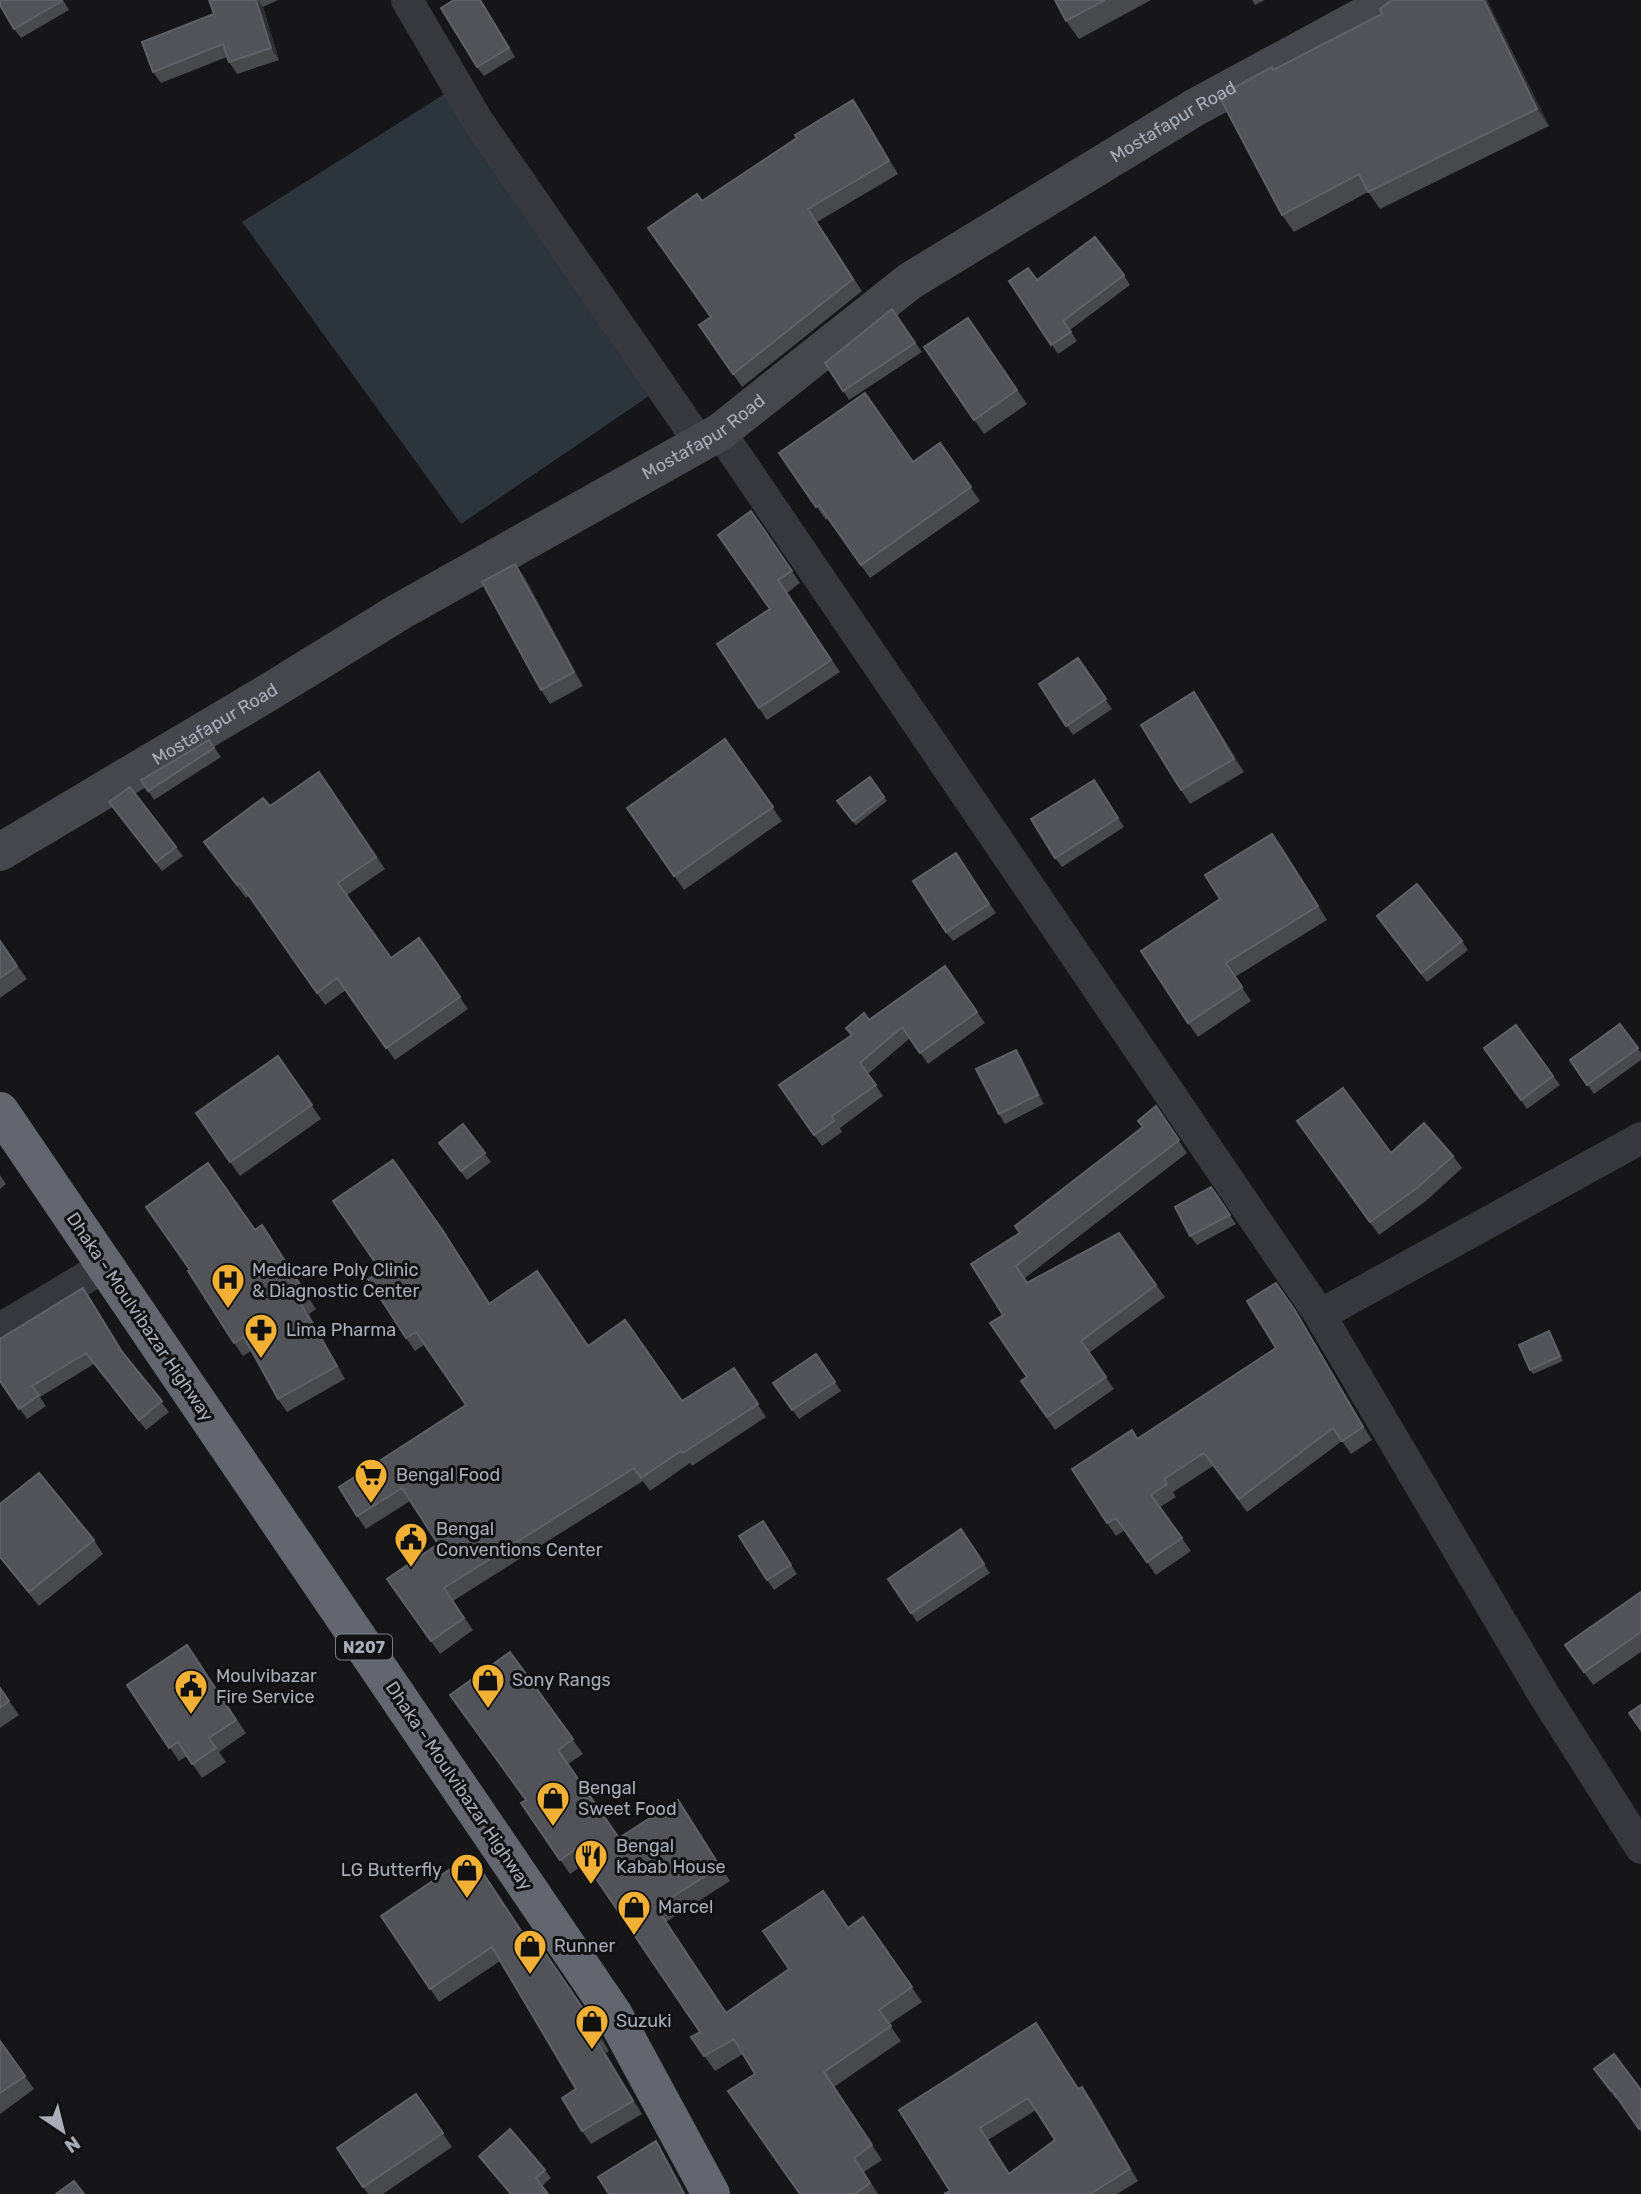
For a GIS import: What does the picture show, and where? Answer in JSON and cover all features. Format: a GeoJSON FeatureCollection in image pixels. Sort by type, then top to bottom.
{"type":"FeatureCollection","features":[{"type":"Feature","properties":{"kind":"highway","name":"Dhaka - Moulvibazar Highway"},"geometry":{"type":"LineString","coordinates":[[0,1111],[614,2015],[710,2194]]}},
{"type":"Feature","properties":{"kind":"street"},"geometry":{"type":"LineString","coordinates":[[407,0],[477,120],[710,438],[1320,1315],[1544,1695],[1641,1847]]}},
{"type":"Feature","properties":{"kind":"street","name":"Mostafapur Road"},"geometry":{"type":"LineString","coordinates":[[0,852],[399,612],[710,438],[910,281],[1194,108],[1393,0]]}},
{"type":"Feature","properties":{"kind":"street"},"geometry":{"type":"LineString","coordinates":[[1320,1315],[1641,1138]]}},
{"type":"Feature","properties":{"kind":"street"},"geometry":{"type":"LineString","coordinates":[[0,1329],[105,1266]]}},
{"type":"Feature","properties":{"kind":"shaded area"},"geometry":{"type":"Polygon","coordinates":[[[446,93],[652,394],[461,524],[242,222],[446,93]]]}},
{"type":"Feature","properties":{"kind":"building"},"geometry":{"type":"Polygon","coordinates":[[[0,0],[62,1],[14,29],[0,5],[0,0]]]}},
{"type":"Feature","properties":{"kind":"building"},"geometry":{"type":"Polygon","coordinates":[[[209,0],[256,0],[271,48],[229,62],[223,44],[153,72],[142,42],[214,14],[209,0]]]}},
{"type":"Feature","properties":{"kind":"building"},"geometry":{"type":"Polygon","coordinates":[[[454,0],[480,0],[509,48],[477,67],[441,8],[454,0]]]}},
{"type":"Feature","properties":{"kind":"building"},"geometry":{"type":"Polygon","coordinates":[[[1055,0],[1105,0],[1066,21],[1055,0]]]}},
{"type":"Feature","properties":{"kind":"building"},"geometry":{"type":"Polygon","coordinates":[[[1392,0],[1484,0],[1537,109],[1368,192],[1359,174],[1282,215],[1219,96],[1382,14],[1380,9],[1392,0]]]}},
{"type":"Feature","properties":{"kind":"building"},"geometry":{"type":"Polygon","coordinates":[[[853,100],[889,161],[808,209],[853,279],[733,374],[699,325],[711,317],[648,228],[697,194],[702,201],[797,138],[795,135],[853,100]]]}},
{"type":"Feature","properties":{"kind":"building"},"geometry":{"type":"Polygon","coordinates":[[[1095,237],[1124,275],[1063,321],[1071,332],[1051,345],[1009,281],[1028,268],[1037,280],[1095,237]]]}},
{"type":"Feature","properties":{"kind":"building"},"geometry":{"type":"Polygon","coordinates":[[[892,309],[915,343],[843,391],[825,363],[892,309]]]}},
{"type":"Feature","properties":{"kind":"building"},"geometry":{"type":"Polygon","coordinates":[[[968,318],[1017,390],[974,420],[924,347],[968,318]]]}},
{"type":"Feature","properties":{"kind":"building"},"geometry":{"type":"Polygon","coordinates":[[[865,393],[913,462],[940,443],[971,487],[861,565],[779,453],[865,393]]]}},
{"type":"Feature","properties":{"kind":"building"},"geometry":{"type":"Polygon","coordinates":[[[751,511],[792,571],[778,580],[831,660],[759,708],[717,644],[770,609],[718,535],[751,511]]]}},
{"type":"Feature","properties":{"kind":"building"},"geometry":{"type":"Polygon","coordinates":[[[515,564],[574,672],[541,690],[482,582],[515,564]]]}},
{"type":"Feature","properties":{"kind":"building"},"geometry":{"type":"Polygon","coordinates":[[[1078,658],[1106,699],[1066,726],[1039,684],[1078,658]]]}},
{"type":"Feature","properties":{"kind":"building"},"geometry":{"type":"Polygon","coordinates":[[[1194,692],[1234,759],[1181,790],[1141,725],[1194,692]]]}},
{"type":"Feature","properties":{"kind":"building"},"geometry":{"type":"Polygon","coordinates":[[[725,739],[773,807],[674,876],[627,808],[725,739]]]}},
{"type":"Feature","properties":{"kind":"building"},"geometry":{"type":"Polygon","coordinates":[[[209,740],[214,748],[148,791],[141,780],[209,740]]]}},
{"type":"Feature","properties":{"kind":"building"},"geometry":{"type":"Polygon","coordinates":[[[319,772],[376,857],[338,883],[391,958],[419,938],[460,997],[386,1048],[337,978],[317,993],[240,883],[237,885],[204,842],[263,798],[270,806],[319,772]]]}},
{"type":"Feature","properties":{"kind":"building"},"geometry":{"type":"Polygon","coordinates":[[[870,777],[884,797],[853,821],[837,801],[870,777]]]}},
{"type":"Feature","properties":{"kind":"building"},"geometry":{"type":"Polygon","coordinates":[[[1094,780],[1118,818],[1055,858],[1031,819],[1094,780]]]}},
{"type":"Feature","properties":{"kind":"building"},"geometry":{"type":"Polygon","coordinates":[[[130,787],[176,847],[156,862],[109,802],[130,787]]]}},
{"type":"Feature","properties":{"kind":"building"},"geometry":{"type":"Polygon","coordinates":[[[1272,834],[1318,906],[1226,963],[1242,987],[1188,1023],[1141,951],[1220,899],[1205,875],[1272,834]]]}},
{"type":"Feature","properties":{"kind":"building"},"geometry":{"type":"Polygon","coordinates":[[[956,853],[989,904],[946,932],[913,881],[956,853]]]}},
{"type":"Feature","properties":{"kind":"building"},"geometry":{"type":"Polygon","coordinates":[[[1417,884],[1462,941],[1421,973],[1377,916],[1417,884]]]}},
{"type":"Feature","properties":{"kind":"building"},"geometry":{"type":"Polygon","coordinates":[[[0,941],[17,966],[0,978],[0,941]]]}},
{"type":"Feature","properties":{"kind":"building"},"geometry":{"type":"Polygon","coordinates":[[[945,966],[977,1012],[920,1053],[902,1027],[860,1063],[876,1085],[832,1116],[834,1121],[814,1135],[779,1085],[852,1035],[846,1028],[864,1013],[869,1020],[945,966]]]}},
{"type":"Feature","properties":{"kind":"building"},"geometry":{"type":"Polygon","coordinates":[[[1620,1024],[1638,1048],[1587,1085],[1570,1060],[1620,1024]]]}},
{"type":"Feature","properties":{"kind":"building"},"geometry":{"type":"Polygon","coordinates":[[[1516,1025],[1553,1076],[1521,1100],[1484,1048],[1516,1025]]]}},
{"type":"Feature","properties":{"kind":"building"},"geometry":{"type":"Polygon","coordinates":[[[1016,1050],[1038,1095],[999,1114],[976,1069],[1016,1050]]]}},
{"type":"Feature","properties":{"kind":"building"},"geometry":{"type":"Polygon","coordinates":[[[278,1056],[312,1105],[230,1162],[196,1113],[278,1056]]]}},
{"type":"Feature","properties":{"kind":"building"},"geometry":{"type":"Polygon","coordinates":[[[1343,1088],[1391,1153],[1424,1123],[1453,1156],[1417,1188],[1370,1222],[1297,1121],[1343,1088]]]}},
{"type":"Feature","properties":{"kind":"building"},"geometry":{"type":"Polygon","coordinates":[[[1156,1106],[1179,1140],[1016,1266],[1027,1283],[1119,1233],[1156,1285],[1081,1341],[1106,1377],[1047,1417],[1021,1381],[1027,1377],[990,1323],[1003,1315],[971,1264],[1020,1233],[1015,1226],[1143,1127],[1138,1121],[1156,1106]]]}},
{"type":"Feature","properties":{"kind":"building"},"geometry":{"type":"Polygon","coordinates":[[[463,1124],[485,1153],[461,1171],[439,1143],[463,1124]]]}},
{"type":"Feature","properties":{"kind":"building"},"geometry":{"type":"Polygon","coordinates":[[[393,1160],[443,1231],[489,1304],[537,1271],[588,1346],[625,1320],[682,1401],[734,1368],[758,1404],[641,1478],[634,1468],[444,1588],[464,1618],[431,1641],[387,1579],[438,1544],[402,1488],[357,1516],[339,1487],[466,1405],[416,1332],[406,1338],[368,1279],[381,1271],[333,1201],[393,1160]]]}},
{"type":"Feature","properties":{"kind":"building"},"geometry":{"type":"Polygon","coordinates":[[[208,1163],[255,1230],[262,1225],[308,1297],[300,1302],[337,1366],[278,1399],[244,1337],[234,1343],[188,1271],[190,1270],[146,1207],[208,1163]]]}},
{"type":"Feature","properties":{"kind":"building"},"geometry":{"type":"Polygon","coordinates":[[[1211,1187],[1230,1215],[1190,1236],[1175,1207],[1211,1187]]]}},
{"type":"Feature","properties":{"kind":"building"},"geometry":{"type":"Polygon","coordinates":[[[1276,1283],[1296,1312],[1363,1427],[1342,1441],[1333,1428],[1239,1499],[1204,1453],[1164,1479],[1167,1484],[1151,1495],[1182,1538],[1147,1562],[1116,1518],[1107,1523],[1072,1469],[1132,1430],[1137,1439],[1276,1348],[1247,1301],[1276,1283]]]}},
{"type":"Feature","properties":{"kind":"building"},"geometry":{"type":"Polygon","coordinates":[[[83,1288],[122,1352],[162,1401],[139,1420],[86,1353],[32,1386],[39,1395],[19,1409],[0,1381],[0,1339],[83,1288]]]}},
{"type":"Feature","properties":{"kind":"building"},"geometry":{"type":"Polygon","coordinates":[[[1549,1331],[1560,1356],[1530,1370],[1519,1345],[1549,1331]]]}},
{"type":"Feature","properties":{"kind":"building"},"geometry":{"type":"Polygon","coordinates":[[[816,1354],[835,1382],[792,1410],[773,1383],[816,1354]]]}},
{"type":"Feature","properties":{"kind":"building"},"geometry":{"type":"Polygon","coordinates":[[[39,1473],[94,1540],[29,1592],[0,1557],[0,1504],[39,1473]]]}},
{"type":"Feature","properties":{"kind":"building"},"geometry":{"type":"Polygon","coordinates":[[[763,1521],[791,1565],[767,1580],[739,1536],[763,1521]]]}},
{"type":"Feature","properties":{"kind":"building"},"geometry":{"type":"Polygon","coordinates":[[[961,1529],[984,1564],[911,1613],[888,1579],[961,1529]]]}},
{"type":"Feature","properties":{"kind":"building"},"geometry":{"type":"Polygon","coordinates":[[[1641,1592],[1641,1632],[1584,1672],[1565,1645],[1641,1592]]]}},
{"type":"Feature","properties":{"kind":"building","name":"Moulvibazar Fire Service"},"geometry":{"type":"Polygon","coordinates":[[[187,1645],[236,1720],[209,1738],[216,1748],[192,1764],[178,1742],[169,1748],[127,1685],[187,1645]]]}},
{"type":"Feature","properties":{"kind":"building"},"geometry":{"type":"Polygon","coordinates":[[[510,1652],[573,1739],[558,1750],[619,1838],[678,1800],[720,1867],[656,1907],[726,2013],[789,1969],[763,1931],[823,1891],[848,1928],[863,1917],[912,1987],[879,2010],[891,2026],[824,2072],[872,2145],[854,2158],[870,2183],[855,2194],[800,2194],[728,2091],[755,2074],[734,2039],[704,2056],[691,2037],[700,2032],[576,1849],[560,1860],[521,1803],[526,1800],[450,1695],[510,1652]]]}},
{"type":"Feature","properties":{"kind":"building"},"geometry":{"type":"Polygon","coordinates":[[[0,1688],[9,1701],[0,1708],[0,1688]]]}},
{"type":"Feature","properties":{"kind":"building"},"geometry":{"type":"Polygon","coordinates":[[[1641,1705],[1641,1730],[1629,1713],[1641,1705]]]}},
{"type":"Feature","properties":{"kind":"building"},"geometry":{"type":"Polygon","coordinates":[[[471,1855],[539,1958],[546,1954],[586,2013],[600,2038],[596,2040],[633,2101],[582,2131],[562,2098],[576,2089],[492,1947],[430,1989],[381,1916],[471,1855]]]}},
{"type":"Feature","properties":{"kind":"building"},"geometry":{"type":"Polygon","coordinates":[[[1036,2023],[1078,2089],[1082,2087],[1130,2169],[1090,2194],[944,2194],[950,2191],[899,2110],[1036,2023]],[[1028,2098],[980,2128],[1009,2174],[1055,2140],[1028,2098]]]}},
{"type":"Feature","properties":{"kind":"building"},"geometry":{"type":"Polygon","coordinates":[[[0,2041],[25,2076],[0,2093],[0,2041]]]}},
{"type":"Feature","properties":{"kind":"building"},"geometry":{"type":"Polygon","coordinates":[[[1614,2054],[1641,2090],[1639,2129],[1594,2069],[1614,2054]]]}},
{"type":"Feature","properties":{"kind":"building"},"geometry":{"type":"Polygon","coordinates":[[[416,2094],[443,2133],[363,2187],[337,2148],[416,2094]]]}},
{"type":"Feature","properties":{"kind":"building"},"geometry":{"type":"Polygon","coordinates":[[[510,2129],[545,2170],[536,2178],[548,2194],[511,2194],[479,2156],[510,2129]]]}},
{"type":"Feature","properties":{"kind":"building"},"geometry":{"type":"Polygon","coordinates":[[[656,2141],[684,2194],[609,2194],[598,2177],[656,2141]]]}},
{"type":"Feature","properties":{"kind":"building"},"geometry":{"type":"Polygon","coordinates":[[[74,2181],[84,2194],[56,2194],[74,2181]]]}},
{"type":"Feature","properties":{"kind":"place","name":"Medicare Poly Clinic & Diagnostic Center"},"geometry":{"type":"Point","coordinates":[228,1310]}},
{"type":"Feature","properties":{"kind":"place","name":"Lima Pharma"},"geometry":{"type":"Point","coordinates":[261,1360]}},
{"type":"Feature","properties":{"kind":"place","name":"Bengal Food"},"geometry":{"type":"Point","coordinates":[371,1505]}},
{"type":"Feature","properties":{"kind":"place","name":"Bengal Conventions Center"},"geometry":{"type":"Point","coordinates":[411,1569]}},
{"type":"Feature","properties":{"kind":"place","name":"Sony Rangs"},"geometry":{"type":"Point","coordinates":[488,1710]}},
{"type":"Feature","properties":{"kind":"place","name":"Moulvibazar Fire Service"},"geometry":{"type":"Point","coordinates":[191,1716]}},
{"type":"Feature","properties":{"kind":"place","name":"Bengal Sweet Food"},"geometry":{"type":"Point","coordinates":[553,1828]}},
{"type":"Feature","properties":{"kind":"place","name":"Bengal Kabab House"},"geometry":{"type":"Point","coordinates":[591,1886]}},
{"type":"Feature","properties":{"kind":"place","name":"LG Butterfly"},"geometry":{"type":"Point","coordinates":[467,1900]}},
{"type":"Feature","properties":{"kind":"place","name":"Marcel"},"geometry":{"type":"Point","coordinates":[634,1937]}},
{"type":"Feature","properties":{"kind":"place","name":"Runner"},"geometry":{"type":"Point","coordinates":[530,1976]}},
{"type":"Feature","properties":{"kind":"place","name":"Suzuki"},"geometry":{"type":"Point","coordinates":[592,2051]}}]}
